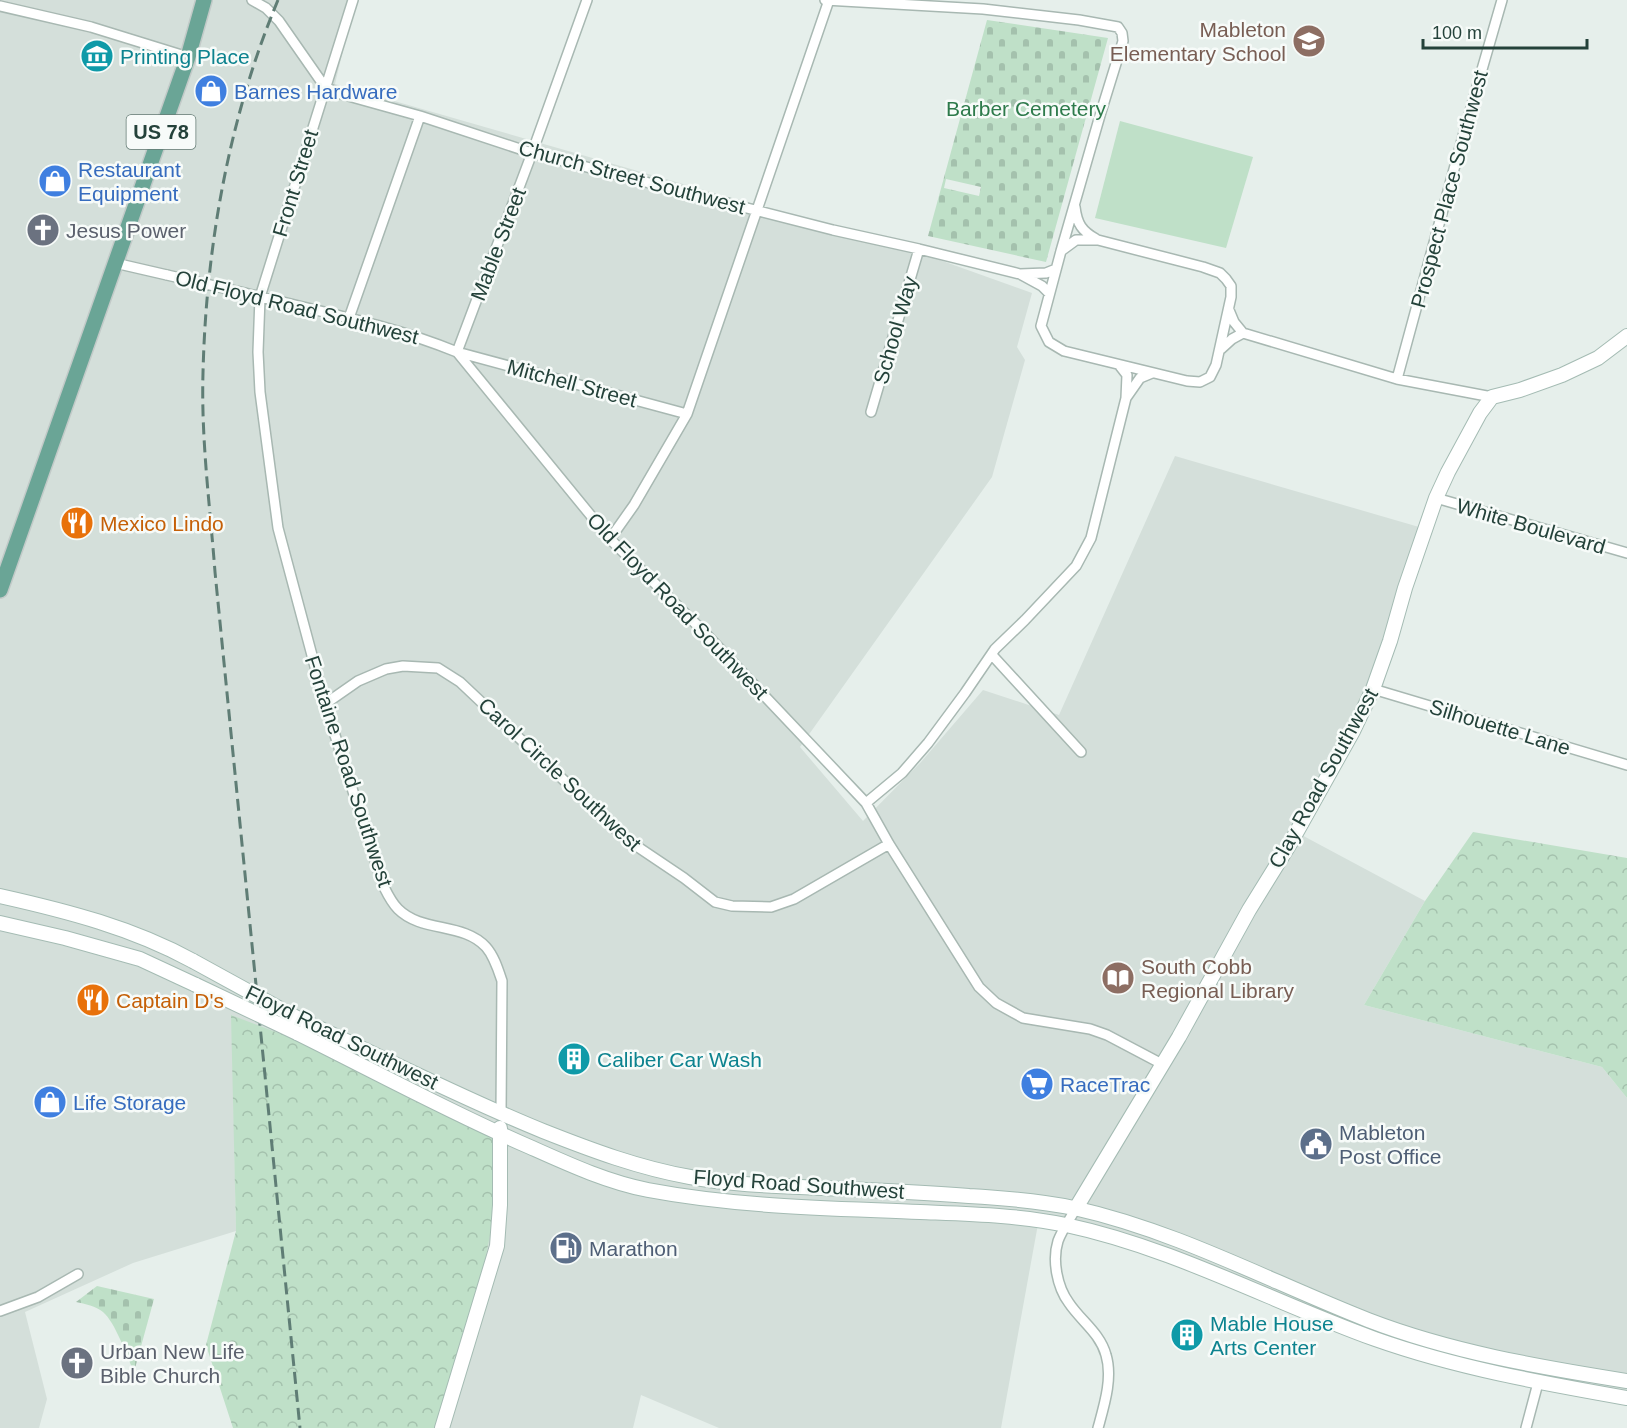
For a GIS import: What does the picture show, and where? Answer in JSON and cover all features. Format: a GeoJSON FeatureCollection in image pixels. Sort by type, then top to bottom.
{"type":"FeatureCollection","features":[{"type":"Feature","properties":{"kind":"main road","name":"US 78"},"geometry":{"type":"LineString","coordinates":[[0,590],[188,57],[204,0]]}},
{"type":"Feature","properties":{"kind":"main road"},"geometry":{"type":"LineString","coordinates":[[1492,397],[1563,375],[1598,358],[1627,336]]}},
{"type":"Feature","properties":{"kind":"main road","name":"Clay Road Southwest"},"geometry":{"type":"LineString","coordinates":[[1076,1208],[1162,1064],[1249,910],[1297,832],[1353,731],[1373,689],[1436,498],[1480,413],[1492,397]]}},
{"type":"Feature","properties":{"kind":"main road","name":"Floyd Road Southwest"},"geometry":{"type":"LineString","coordinates":[[0,896],[89,918],[124,930],[193,961],[295,1017],[501,1114],[600,1154],[684,1176],[748,1185],[920,1192],[1002,1198],[1076,1208],[1166,1235],[1368,1320],[1414,1336],[1498,1358],[1627,1381]]}},
{"type":"Feature","properties":{"kind":"main road","name":"Floyd Road Southwest"},"geometry":{"type":"LineString","coordinates":[[0,923],[140,959],[297,1033],[500,1135],[571,1166],[617,1182],[676,1195],[725,1202],[975,1214],[1066,1225],[1135,1244],[1183,1261],[1331,1322],[1422,1355],[1538,1383],[1627,1398]]}},
{"type":"Feature","properties":{"kind":"main road","name":"Fontaine Road Southwest"},"geometry":{"type":"LineString","coordinates":[[442,1428],[497,1246],[501,1114]]}},
{"type":"Feature","properties":{"kind":"street"},"geometry":{"type":"LineString","coordinates":[[252,0],[266,8],[279,21],[325,87]]}},
{"type":"Feature","properties":{"kind":"street","name":"Front Street"},"geometry":{"type":"LineString","coordinates":[[260,297],[353,0]]}},
{"type":"Feature","properties":{"kind":"street","name":"Mable Street"},"geometry":{"type":"LineString","coordinates":[[456,352],[532,153],[587,0]]}},
{"type":"Feature","properties":{"kind":"street"},"geometry":{"type":"LineString","coordinates":[[610,539],[634,505],[687,414],[758,210],[827,0],[983,9],[1118,27],[1123,41],[1075,201],[1049,293],[1041,326],[1048,342],[1064,351],[1187,381],[1200,382],[1210,377],[1216,365],[1232,297],[1231,286],[1220,273],[1098,240],[1076,240],[1061,251]]}},
{"type":"Feature","properties":{"kind":"street","name":"Prospect Place Southwest"},"geometry":{"type":"LineString","coordinates":[[1397,379],[1502,0]]}},
{"type":"Feature","properties":{"kind":"street"},"geometry":{"type":"LineString","coordinates":[[0,6],[91,27],[188,57]]}},
{"type":"Feature","properties":{"kind":"street","name":"Church Street Southwest"},"geometry":{"type":"LineString","coordinates":[[325,87],[340,94],[420,116],[532,153],[863,237],[1020,274],[1042,286],[1049,293]]}},
{"type":"Feature","properties":{"kind":"street"},"geometry":{"type":"LineString","coordinates":[[349,318],[420,116]]}},
{"type":"Feature","properties":{"kind":"street"},"geometry":{"type":"LineString","coordinates":[[1075,201],[1077,217],[1085,232],[1098,240]]}},
{"type":"Feature","properties":{"kind":"street","name":"School Way"},"geometry":{"type":"LineString","coordinates":[[871,412],[919,249]]}},
{"type":"Feature","properties":{"kind":"street","name":"Old Floyd Road Southwest"},"geometry":{"type":"LineString","coordinates":[[115,263],[349,318],[430,341],[456,352],[610,539],[704,632],[866,803],[889,844],[980,987],[996,1003],[1023,1018],[1090,1029],[1107,1035],[1162,1064]]}},
{"type":"Feature","properties":{"kind":"street"},"geometry":{"type":"LineString","coordinates":[[1020,274],[1046,273],[1056,269]]}},
{"type":"Feature","properties":{"kind":"street","name":"Fontaine Road Southwest"},"geometry":{"type":"LineString","coordinates":[[260,297],[258,352],[260,392],[278,528],[325,704],[383,885],[390,898],[408,917],[425,924],[466,934],[478,941],[486,948],[496,964],[502,981],[501,1114]]}},
{"type":"Feature","properties":{"kind":"street"},"geometry":{"type":"LineString","coordinates":[[1229,310],[1234,322],[1243,333],[1290,345],[1397,379],[1492,397]]}},
{"type":"Feature","properties":{"kind":"street"},"geometry":{"type":"LineString","coordinates":[[1220,350],[1243,333]]}},
{"type":"Feature","properties":{"kind":"street","name":"Mitchell Street"},"geometry":{"type":"LineString","coordinates":[[456,352],[687,414]]}},
{"type":"Feature","properties":{"kind":"street"},"geometry":{"type":"LineString","coordinates":[[866,803],[903,773],[965,693],[994,650],[1076,566],[1091,538],[1126,398],[1127,375],[1120,366]]}},
{"type":"Feature","properties":{"kind":"street"},"geometry":{"type":"LineString","coordinates":[[1126,398],[1140,378],[1152,373]]}},
{"type":"Feature","properties":{"kind":"street","name":"White Boulevard"},"geometry":{"type":"LineString","coordinates":[[1436,498],[1627,553]]}},
{"type":"Feature","properties":{"kind":"street"},"geometry":{"type":"LineString","coordinates":[[992,655],[1081,752]]}},
{"type":"Feature","properties":{"kind":"street","name":"Carol Circle Southwest"},"geometry":{"type":"LineString","coordinates":[[325,704],[358,681],[386,669],[403,666],[438,668],[468,689],[626,839],[715,902],[732,906],[771,907],[794,899],[889,844]]}},
{"type":"Feature","properties":{"kind":"street","name":"Silhouette Lane"},"geometry":{"type":"LineString","coordinates":[[1373,689],[1627,765]]}},
{"type":"Feature","properties":{"kind":"street"},"geometry":{"type":"LineString","coordinates":[[1076,1208],[1058,1241],[1056,1254],[1060,1286],[1069,1303],[1099,1339],[1107,1356],[1106,1396],[1098,1428]]}},
{"type":"Feature","properties":{"kind":"street"},"geometry":{"type":"LineString","coordinates":[[0,1311],[38,1297],[78,1274]]}},
{"type":"Feature","properties":{"kind":"street"},"geometry":{"type":"LineString","coordinates":[[1526,1428],[1538,1383]]}},
{"type":"Feature","properties":{"kind":"shaded area"},"geometry":{"type":"Polygon","coordinates":[[[0,0],[355,0],[335,84],[909,249],[1032,293],[1017,347],[1025,360],[992,477],[800,747],[863,821],[921,762],[983,690],[1059,715],[1175,456],[1419,527],[1382,691],[1330,752],[1296,832],[1425,901],[1364,1005],[1602,1067],[1627,1098],[1627,1400],[1385,1342],[1074,1222],[1040,1213],[1001,1428],[719,1428],[641,1395],[633,1428],[442,1428],[232,1015],[236,1231],[133,1263],[25,1312],[47,1399],[39,1428],[0,1428],[0,0]]]}},
{"type":"Feature","properties":{"kind":"green space","name":"Barber Cemetery"},"geometry":{"type":"Polygon","coordinates":[[[987,20],[1108,38],[1046,262],[928,236],[987,20]],[[946,179],[944,188],[979,196],[981,187],[946,179]]]}},
{"type":"Feature","properties":{"kind":"green space"},"geometry":{"type":"Polygon","coordinates":[[[1120,121],[1253,157],[1226,248],[1095,218],[1120,121]]]}},
{"type":"Feature","properties":{"kind":"green space"},"geometry":{"type":"Polygon","coordinates":[[[1473,832],[1627,858],[1627,1098],[1602,1067],[1364,1005],[1425,901],[1473,832]]]}},
{"type":"Feature","properties":{"kind":"green space"},"geometry":{"type":"Polygon","coordinates":[[[231,1015],[294,1039],[499,1132],[502,1177],[466,1353],[442,1428],[233,1428],[206,1345],[236,1231],[231,1015]]]}},
{"type":"Feature","properties":{"kind":"green space"},"geometry":{"type":"Polygon","coordinates":[[[97,1286],[154,1299],[134,1372],[112,1323],[103,1312],[76,1302],[97,1286]]]}},
{"type":"Feature","properties":{"kind":"railway"},"geometry":{"type":"LineString","coordinates":[[278,0],[246,90],[223,183],[209,278],[203,398],[215,572],[300,1428]]}},
{"type":"Feature","properties":{"kind":"place","name":"Mableton Elementary School"},"geometry":{"type":"Point","coordinates":[1309,41]}},
{"type":"Feature","properties":{"kind":"place","name":"Printing Place"},"geometry":{"type":"Point","coordinates":[97,56]}},
{"type":"Feature","properties":{"kind":"place","name":"Barnes Hardware"},"geometry":{"type":"Point","coordinates":[211,91]}},
{"type":"Feature","properties":{"kind":"place","name":"Restaurant Equipment"},"geometry":{"type":"Point","coordinates":[55,181]}},
{"type":"Feature","properties":{"kind":"place","name":"Jesus Power"},"geometry":{"type":"Point","coordinates":[43,230]}},
{"type":"Feature","properties":{"kind":"place","name":"Mexico Lindo"},"geometry":{"type":"Point","coordinates":[77,523]}},
{"type":"Feature","properties":{"kind":"place","name":"South Cobb Regional Library"},"geometry":{"type":"Point","coordinates":[1118,978]}},
{"type":"Feature","properties":{"kind":"place","name":"Captain D's"},"geometry":{"type":"Point","coordinates":[93,1000]}},
{"type":"Feature","properties":{"kind":"place","name":"Caliber Car Wash"},"geometry":{"type":"Point","coordinates":[574,1059]}},
{"type":"Feature","properties":{"kind":"place","name":"RaceTrac"},"geometry":{"type":"Point","coordinates":[1037,1084]}},
{"type":"Feature","properties":{"kind":"place","name":"Life Storage"},"geometry":{"type":"Point","coordinates":[50,1102]}},
{"type":"Feature","properties":{"kind":"place","name":"Mableton Post Office"},"geometry":{"type":"Point","coordinates":[1316,1144]}},
{"type":"Feature","properties":{"kind":"place","name":"Marathon"},"geometry":{"type":"Point","coordinates":[566,1248]}},
{"type":"Feature","properties":{"kind":"place","name":"Mable House Arts Center"},"geometry":{"type":"Point","coordinates":[1187,1335]}},
{"type":"Feature","properties":{"kind":"place","name":"Urban New Life Bible Church"},"geometry":{"type":"Point","coordinates":[77,1363]}}]}
